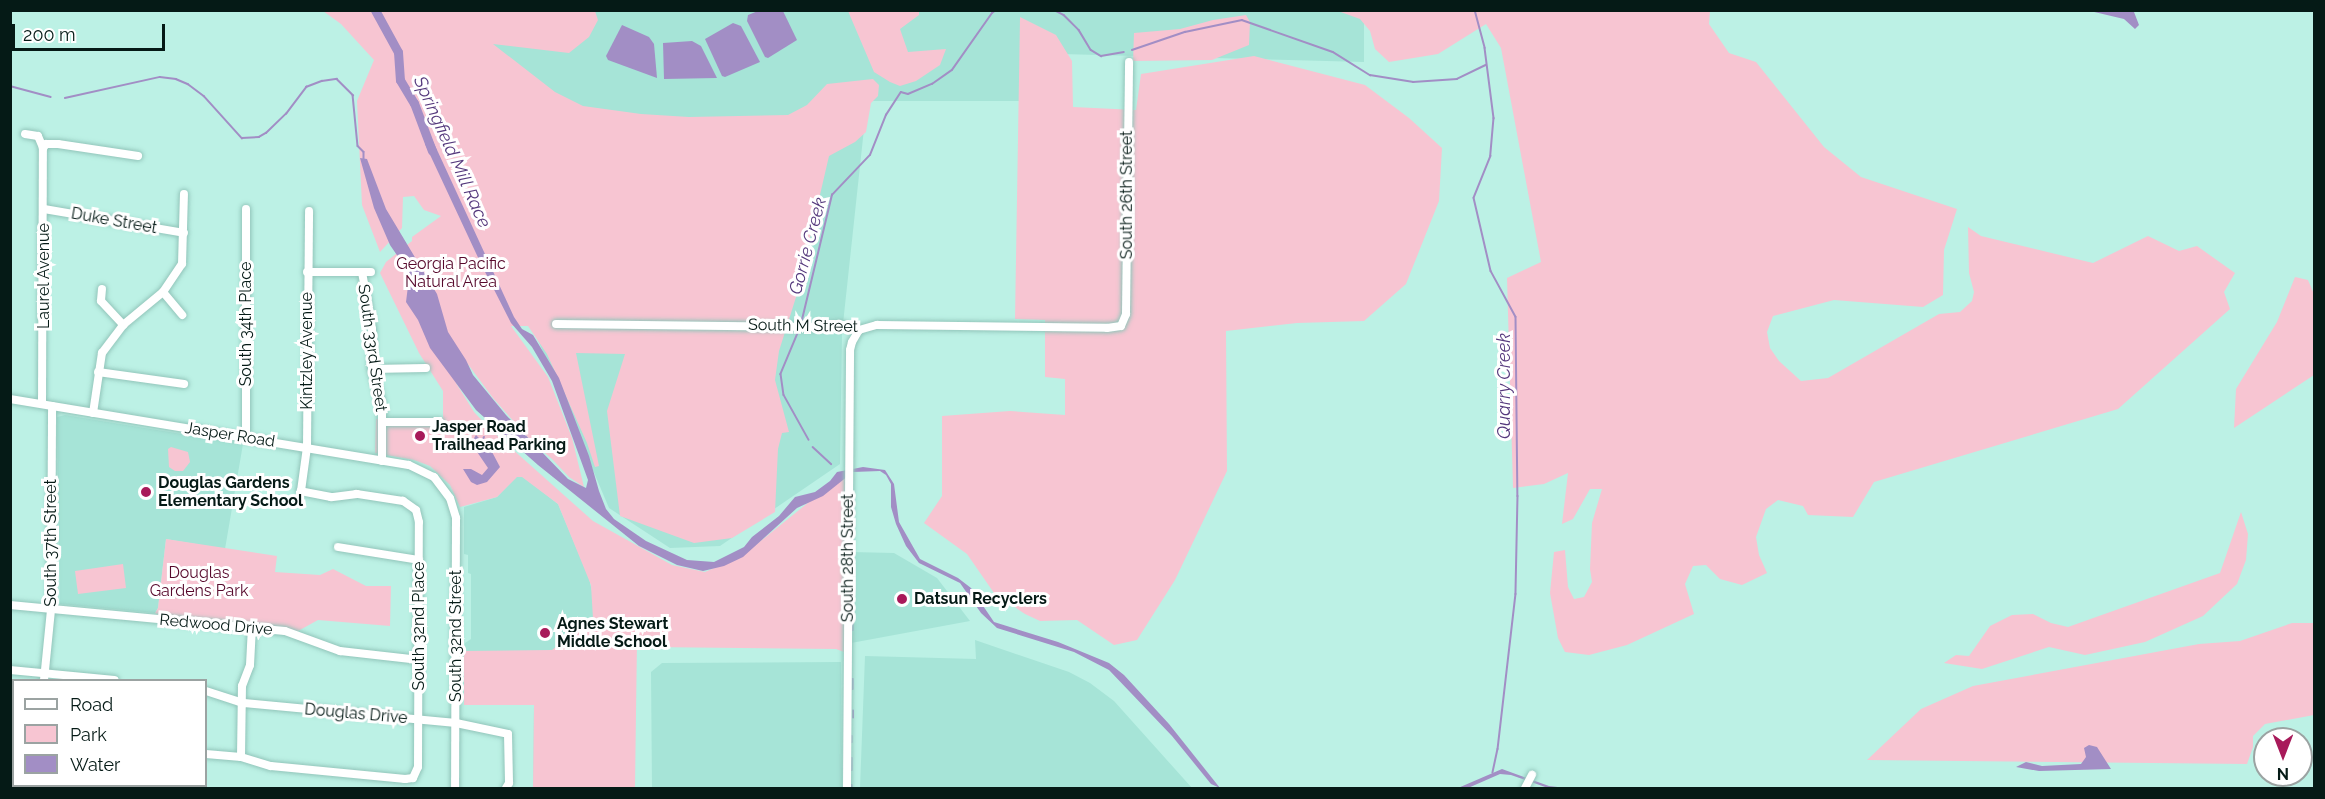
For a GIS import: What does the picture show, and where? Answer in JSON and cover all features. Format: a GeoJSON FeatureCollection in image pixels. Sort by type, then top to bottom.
{"type":"FeatureCollection","features":[{"type":"Feature","properties":{"kind":"street","name":"South 26th Street"},"geometry":{"type":"LineString","coordinates":[[1121,326],[1126,314],[1129,62]]}},
{"type":"Feature","properties":{"kind":"street"},"geometry":{"type":"LineString","coordinates":[[25,134],[38,136],[43,148],[46,144],[58,144],[138,156]]}},
{"type":"Feature","properties":{"kind":"street","name":"Laurel Avenue"},"geometry":{"type":"LineString","coordinates":[[42,404],[43,148]]}},
{"type":"Feature","properties":{"kind":"street"},"geometry":{"type":"LineString","coordinates":[[93,413],[102,353],[123,325],[163,292],[182,264],[184,194]]}},
{"type":"Feature","properties":{"kind":"street","name":"Duke Street"},"geometry":{"type":"LineString","coordinates":[[44,209],[184,233]]}},
{"type":"Feature","properties":{"kind":"street","name":"South 34th Place"},"geometry":{"type":"LineString","coordinates":[[246,209],[246,438]]}},
{"type":"Feature","properties":{"kind":"street","name":"Kintzley Avenue"},"geometry":{"type":"LineString","coordinates":[[309,211],[307,447],[301,491],[331,497],[357,494],[391,499],[403,501],[416,510]]}},
{"type":"Feature","properties":{"kind":"street"},"geometry":{"type":"LineString","coordinates":[[308,272],[371,272]]}},
{"type":"Feature","properties":{"kind":"street","name":"South 33rd Street"},"geometry":{"type":"LineString","coordinates":[[362,272],[372,329],[372,369],[382,407],[382,461]]}},
{"type":"Feature","properties":{"kind":"street"},"geometry":{"type":"LineString","coordinates":[[102,289],[101,301],[123,325]]}},
{"type":"Feature","properties":{"kind":"street"},"geometry":{"type":"LineString","coordinates":[[163,292],[182,315]]}},
{"type":"Feature","properties":{"kind":"street","name":"South M Street"},"geometry":{"type":"LineString","coordinates":[[555,324],[842,325],[859,330],[877,325],[1107,328],[1121,326]]}},
{"type":"Feature","properties":{"kind":"street","name":"South 28th Street"},"geometry":{"type":"LineString","coordinates":[[847,789],[850,350],[859,330]]}},
{"type":"Feature","properties":{"kind":"street"},"geometry":{"type":"LineString","coordinates":[[372,369],[426,368]]}},
{"type":"Feature","properties":{"kind":"street"},"geometry":{"type":"LineString","coordinates":[[98,372],[184,384]]}},
{"type":"Feature","properties":{"kind":"street","name":"Jasper Road"},"geometry":{"type":"LineString","coordinates":[[10,399],[382,461],[420,469],[443,486]]}},
{"type":"Feature","properties":{"kind":"street","name":"South 37th Street"},"geometry":{"type":"LineString","coordinates":[[45,677],[51,610],[52,406]]}},
{"type":"Feature","properties":{"kind":"street"},"geometry":{"type":"LineString","coordinates":[[382,422],[440,422]]}},
{"type":"Feature","properties":{"kind":"street","name":"South 32nd Street"},"geometry":{"type":"LineString","coordinates":[[443,486],[454,508],[456,518],[455,789]]}},
{"type":"Feature","properties":{"kind":"street","name":"South 32nd Place"},"geometry":{"type":"LineString","coordinates":[[241,757],[271,766],[413,778],[418,767],[419,720],[419,522],[416,510]]}},
{"type":"Feature","properties":{"kind":"street"},"geometry":{"type":"LineString","coordinates":[[338,547],[419,560]]}},
{"type":"Feature","properties":{"kind":"street","name":"Redwood Drive"},"geometry":{"type":"LineString","coordinates":[[10,605],[285,631],[340,651],[419,660]]}},
{"type":"Feature","properties":{"kind":"street"},"geometry":{"type":"LineString","coordinates":[[207,754],[241,757],[244,703],[242,686],[250,665],[252,629]]}},
{"type":"Feature","properties":{"kind":"street"},"geometry":{"type":"LineString","coordinates":[[10,670],[45,677],[80,679]]}},
{"type":"Feature","properties":{"kind":"street","name":"Douglas Drive"},"geometry":{"type":"LineString","coordinates":[[207,691],[244,703],[456,723],[508,734],[509,783],[506,789]]}},
{"type":"Feature","properties":{"kind":"street"},"geometry":{"type":"LineString","coordinates":[[1526,787],[1532,775]]}},
{"type":"Feature","properties":{"kind":"shaded area"},"geometry":{"type":"Polygon","coordinates":[[[461,11],[1364,11],[1364,62],[1061,54],[1062,101],[867,101],[842,333],[840,464],[720,546],[670,548],[609,508],[487,225],[474,209],[480,203],[483,175],[459,146],[461,11]]]}},
{"type":"Feature","properties":{"kind":"shaded area","name":"Douglas Gardens Elementary School"},"geometry":{"type":"Polygon","coordinates":[[[65,415],[243,444],[225,549],[166,539],[158,608],[155,613],[60,604],[57,417],[65,415]]]}},
{"type":"Feature","properties":{"kind":"shaded area","name":"Agnes Stewart Middle School"},"geometry":{"type":"Polygon","coordinates":[[[517,476],[522,476],[558,504],[589,578],[635,788],[533,788],[534,705],[464,705],[463,653],[465,643],[471,639],[471,574],[468,573],[468,555],[464,554],[464,507],[497,497],[517,476]]]}},
{"type":"Feature","properties":{"kind":"shaded area","name":"Datsun Recyclers"},"geometry":{"type":"Polygon","coordinates":[[[851,552],[894,553],[937,578],[970,621],[851,643],[851,552]]]}},
{"type":"Feature","properties":{"kind":"shaded area"},"geometry":{"type":"Polygon","coordinates":[[[975,640],[1069,672],[1090,683],[1114,701],[1192,788],[860,788],[865,656],[976,659],[975,640]]]}},
{"type":"Feature","properties":{"kind":"shaded area"},"geometry":{"type":"Polygon","coordinates":[[[841,662],[842,788],[652,788],[651,672],[662,663],[841,662]]]}},
{"type":"Feature","properties":{"kind":"green space","name":"Georgia Pacific Natural Area"},"geometry":{"type":"Polygon","coordinates":[[[323,11],[595,11],[598,20],[589,37],[569,53],[493,44],[555,92],[583,106],[641,114],[689,117],[788,115],[807,105],[827,84],[873,79],[879,85],[878,96],[871,103],[866,132],[855,142],[829,156],[797,294],[779,351],[775,380],[789,432],[782,433],[778,449],[775,512],[732,538],[694,543],[620,516],[607,411],[625,354],[576,353],[599,466],[595,467],[587,443],[547,354],[528,326],[511,326],[548,377],[572,438],[584,487],[569,477],[533,443],[493,398],[456,348],[456,383],[474,412],[491,430],[593,521],[672,565],[705,572],[742,556],[845,473],[844,652],[836,649],[648,647],[637,641],[635,788],[533,788],[534,705],[464,705],[464,651],[552,650],[593,619],[591,585],[558,504],[522,477],[517,477],[497,497],[460,507],[450,485],[430,466],[414,460],[375,453],[376,419],[443,418],[443,391],[419,353],[380,273],[386,262],[412,241],[412,237],[441,216],[424,210],[414,196],[403,197],[402,228],[380,252],[362,205],[357,101],[374,60],[341,24],[323,11]]]}},
{"type":"Feature","properties":{"kind":"green space"},"geometry":{"type":"Polygon","coordinates":[[[848,11],[919,11],[919,15],[900,29],[908,52],[946,49],[940,65],[916,81],[900,86],[890,82],[874,72],[848,11]]]}},
{"type":"Feature","properties":{"kind":"green space"},"geometry":{"type":"Polygon","coordinates":[[[1338,11],[1710,11],[1709,24],[1729,53],[1756,62],[1824,147],[1861,177],[1957,209],[1944,250],[1943,295],[1923,307],[1834,300],[1773,316],[1767,332],[1770,348],[1779,361],[1801,381],[1828,378],[1939,314],[1960,312],[1972,301],[1974,292],[1969,273],[1968,227],[1981,236],[2093,263],[2148,236],[2179,251],[2197,246],[2235,273],[2224,292],[2230,309],[2118,409],[1874,482],[1853,517],[1808,515],[1803,506],[1778,500],[1766,509],[1756,537],[1759,555],[1767,573],[1742,585],[1720,579],[1706,565],[1693,566],[1685,584],[1694,614],[1627,645],[1589,655],[1565,652],[1558,638],[1550,593],[1554,552],[1565,550],[1568,587],[1574,599],[1584,597],[1592,582],[1590,569],[1592,523],[1602,489],[1590,489],[1573,519],[1562,524],[1568,473],[1544,484],[1513,488],[1507,278],[1541,262],[1501,48],[1486,24],[1438,54],[1389,62],[1375,49],[1370,31],[1360,19],[1338,11]]]}},
{"type":"Feature","properties":{"kind":"green space"},"geometry":{"type":"Polygon","coordinates":[[[1246,15],[1250,22],[1249,45],[1212,60],[1133,61],[1134,33],[1180,29],[1213,20],[1246,15]]]}},
{"type":"Feature","properties":{"kind":"green space"},"geometry":{"type":"Polygon","coordinates":[[[1020,17],[1056,35],[1072,61],[1073,107],[1136,110],[1141,74],[1254,56],[1365,85],[1409,118],[1442,148],[1439,201],[1406,284],[1364,321],[1297,323],[1226,331],[1227,471],[1175,580],[1137,640],[1114,645],[1077,620],[1040,621],[1025,614],[994,593],[967,554],[924,523],[942,496],[942,416],[1010,411],[1065,415],[1065,379],[1045,377],[1045,320],[1015,319],[1020,17]]]}},
{"type":"Feature","properties":{"kind":"green space"},"geometry":{"type":"Polygon","coordinates":[[[2295,277],[2308,280],[2314,294],[2314,375],[2234,428],[2236,389],[2277,322],[2295,277]]]}},
{"type":"Feature","properties":{"kind":"green space"},"geometry":{"type":"Polygon","coordinates":[[[171,447],[188,452],[190,462],[183,471],[175,471],[169,467],[168,449],[171,447]]]}},
{"type":"Feature","properties":{"kind":"green space"},"geometry":{"type":"Polygon","coordinates":[[[2241,512],[2248,534],[2246,560],[2237,584],[2203,616],[2145,642],[2085,655],[2049,647],[1982,669],[1944,663],[1956,655],[1969,656],[1990,626],[2012,615],[2033,614],[2051,623],[2068,627],[2220,573],[2241,512]]]}},
{"type":"Feature","properties":{"kind":"green space","name":"Douglas Gardens Park"},"geometry":{"type":"Polygon","coordinates":[[[166,539],[277,556],[275,572],[320,575],[333,569],[366,586],[391,586],[390,626],[318,620],[298,631],[158,615],[155,613],[158,608],[166,539]]]}},
{"type":"Feature","properties":{"kind":"green space"},"geometry":{"type":"Polygon","coordinates":[[[123,564],[126,588],[78,594],[75,571],[123,564]]]}},
{"type":"Feature","properties":{"kind":"green space"},"geometry":{"type":"Polygon","coordinates":[[[2292,623],[2314,623],[2314,715],[2253,727],[2253,747],[2247,764],[1867,760],[1921,709],[1973,686],[2199,644],[2240,641],[2292,623]]]}},
{"type":"Feature","properties":{"kind":"water"},"geometry":{"type":"Polygon","coordinates":[[[758,11],[783,11],[797,40],[768,58],[765,57],[747,21],[748,15],[758,11]]]}},
{"type":"Feature","properties":{"kind":"water"},"geometry":{"type":"Polygon","coordinates":[[[2090,11],[2137,11],[2134,12],[2139,25],[2135,29],[2124,19],[2090,11]]]}},
{"type":"Feature","properties":{"kind":"water"},"geometry":{"type":"Polygon","coordinates":[[[733,23],[741,26],[760,62],[725,77],[722,76],[705,39],[733,23]]]}},
{"type":"Feature","properties":{"kind":"water"},"geometry":{"type":"Polygon","coordinates":[[[622,25],[649,37],[654,44],[657,78],[608,60],[606,56],[622,25]]]}},
{"type":"Feature","properties":{"kind":"water"},"geometry":{"type":"Polygon","coordinates":[[[692,41],[701,46],[717,78],[664,79],[663,43],[692,41]]]}},
{"type":"Feature","properties":{"kind":"water"},"geometry":{"type":"Polygon","coordinates":[[[432,139],[514,317],[522,329],[533,335],[559,378],[589,456],[606,509],[614,519],[646,541],[687,560],[714,562],[744,547],[752,537],[779,516],[795,497],[815,492],[830,481],[837,472],[863,467],[885,470],[894,484],[899,522],[920,559],[958,578],[971,588],[994,622],[1058,642],[1109,663],[1124,675],[1169,724],[1220,788],[1211,784],[1172,736],[1109,670],[1074,652],[997,628],[981,613],[960,583],[919,563],[906,546],[896,524],[891,507],[891,484],[886,475],[880,471],[853,472],[823,496],[797,508],[743,557],[724,566],[703,571],[677,565],[639,546],[538,465],[476,410],[430,348],[418,320],[406,302],[408,286],[416,283],[390,245],[374,208],[360,158],[367,159],[386,209],[437,294],[448,332],[473,375],[506,415],[568,479],[586,488],[588,480],[552,381],[532,347],[511,323],[482,266],[425,144],[432,139]]]}},
{"type":"Feature","properties":{"kind":"water"},"geometry":{"type":"Polygon","coordinates":[[[476,435],[491,450],[500,467],[487,482],[477,485],[471,482],[463,469],[471,469],[482,475],[488,468],[471,443],[476,435]]]}},
{"type":"Feature","properties":{"kind":"water"},"geometry":{"type":"Polygon","coordinates":[[[2089,745],[2097,747],[2111,769],[2039,771],[2016,767],[2026,762],[2042,766],[2081,764],[2086,757],[2084,748],[2089,745]]]}},
{"type":"Feature","properties":{"kind":"water"},"geometry":{"type":"Polygon","coordinates":[[[1502,769],[1549,786],[1566,788],[1548,788],[1511,775],[1500,774],[1468,788],[1458,788],[1502,769]]]}},
{"type":"Feature","properties":{"kind":"waterway","name":"Springfield Mill Race"},"geometry":{"type":"LineString","coordinates":[[375,10],[398,52],[400,80],[414,103],[432,151]]}},
{"type":"Feature","properties":{"kind":"waterway","name":"Gorrie Creek"},"geometry":{"type":"LineString","coordinates":[[801,324],[832,195],[870,155],[886,115],[901,92],[908,94],[932,84],[952,70],[996,10]]}},
{"type":"Feature","properties":{"kind":"waterway","name":"Gorrie Creek"},"geometry":{"type":"LineString","coordinates":[[1054,10],[1064,15],[1079,30],[1091,50],[1101,56],[1124,52]]}},
{"type":"Feature","properties":{"kind":"waterway","name":"Quarry Creek"},"geometry":{"type":"LineString","coordinates":[[1475,10],[1485,48],[1494,118],[1491,156],[1474,198],[1491,271],[1516,317],[1518,496],[1516,594],[1498,749],[1493,772]]}},
{"type":"Feature","properties":{"kind":"waterway","name":"Gorrie Creek"},"geometry":{"type":"LineString","coordinates":[[1132,50],[1185,32],[1242,20],[1333,52],[1370,75],[1413,82],[1457,79],[1486,65]]}},
{"type":"Feature","properties":{"kind":"waterway"},"geometry":{"type":"LineString","coordinates":[[65,98],[160,77],[176,79],[188,84],[204,96],[242,138],[259,137],[286,114],[306,87],[322,81],[337,79],[353,95],[358,146],[364,152],[364,160]]}},
{"type":"Feature","properties":{"kind":"waterway"},"geometry":{"type":"LineString","coordinates":[[10,86],[51,97]]}},
{"type":"Feature","properties":{"kind":"waterway","name":"Gorrie Creek"},"geometry":{"type":"LineString","coordinates":[[799,331],[781,374],[784,395],[809,440]]}},
{"type":"Feature","properties":{"kind":"waterway"},"geometry":{"type":"LineString","coordinates":[[492,430],[495,426]]}},
{"type":"Feature","properties":{"kind":"waterway"},"geometry":{"type":"LineString","coordinates":[[482,441],[484,437]]}},
{"type":"Feature","properties":{"kind":"waterway"},"geometry":{"type":"LineString","coordinates":[[813,447],[831,464]]}},
{"type":"Feature","properties":{"kind":"waterway"},"geometry":{"type":"LineString","coordinates":[[853,565],[853,581]]}},
{"type":"Feature","properties":{"kind":"waterway"},"geometry":{"type":"LineString","coordinates":[[853,623],[853,630]]}},
{"type":"Feature","properties":{"kind":"waterway"},"geometry":{"type":"LineString","coordinates":[[853,679],[853,689]]}},
{"type":"Feature","properties":{"kind":"waterway"},"geometry":{"type":"LineString","coordinates":[[853,711],[853,718]]}},
{"type":"Feature","properties":{"kind":"waterway"},"geometry":{"type":"LineString","coordinates":[[852,736],[852,742]]}},
{"type":"Feature","properties":{"kind":"waterway"},"geometry":{"type":"LineString","coordinates":[[852,758],[852,770]]}},
{"type":"Feature","properties":{"kind":"place","name":"Jasper Road Trailhead Parking"},"geometry":{"type":"Point","coordinates":[420,436]}},
{"type":"Feature","properties":{"kind":"place","name":"Douglas Gardens Elementary School"},"geometry":{"type":"Point","coordinates":[146,492]}},
{"type":"Feature","properties":{"kind":"place","name":"Datsun Recyclers"},"geometry":{"type":"Point","coordinates":[902,599]}},
{"type":"Feature","properties":{"kind":"place","name":"Agnes Stewart Middle School"},"geometry":{"type":"Point","coordinates":[545,633]}}]}
